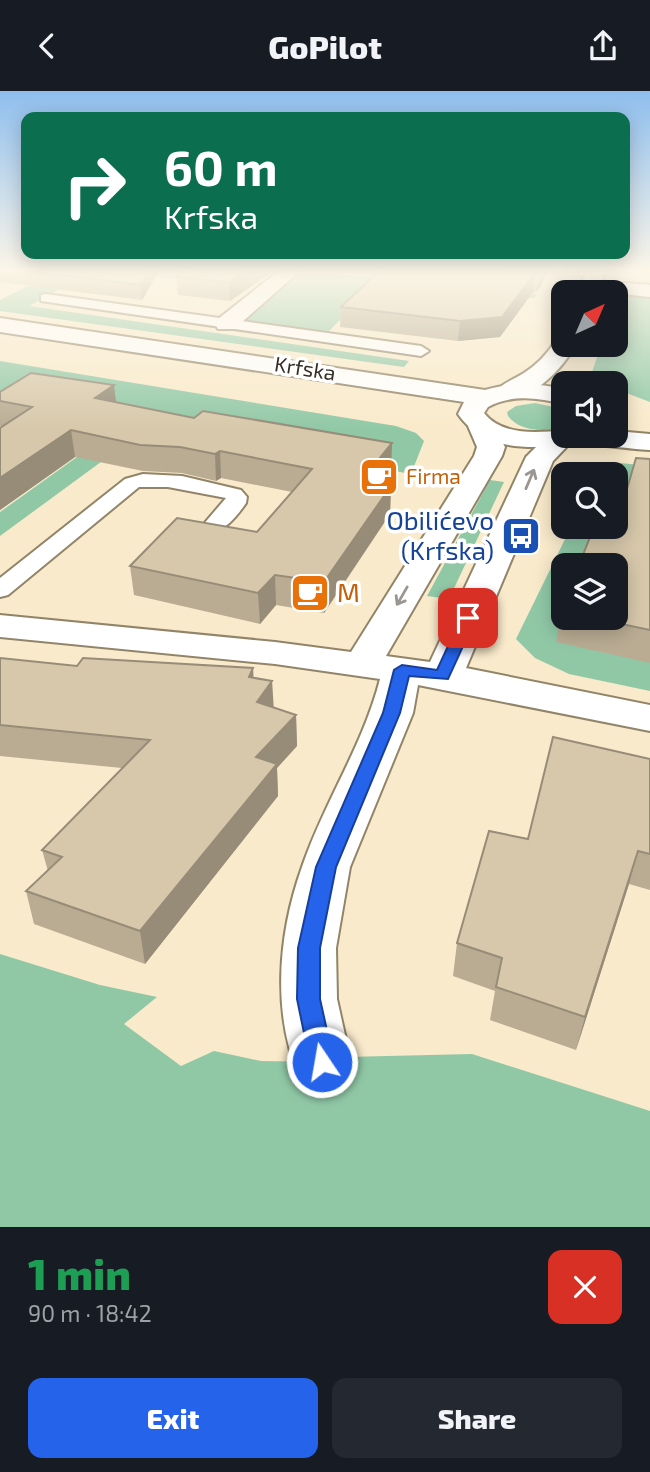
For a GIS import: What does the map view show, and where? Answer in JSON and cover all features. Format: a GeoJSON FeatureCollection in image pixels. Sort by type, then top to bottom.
{"type":"FeatureCollection","features":[{"type":"Feature","properties":{"kind":"street","name":"Krfska"},"geometry":{"type":"LineString","coordinates":[[0,325],[486,407]]}},
{"type":"Feature","properties":{"kind":"street","name":"Krfska"},"geometry":{"type":"LineString","coordinates":[[0,339],[435,406],[486,407]]}},
{"type":"Feature","properties":{"kind":"street"},"geometry":{"type":"LineString","coordinates":[[486,407],[543,371],[556,357]]}},
{"type":"Feature","properties":{"kind":"street"},"geometry":{"type":"LineString","coordinates":[[486,407],[538,391],[551,394]]}},
{"type":"Feature","properties":{"kind":"street"},"geometry":{"type":"LineString","coordinates":[[486,407],[518,438],[551,437]]}},
{"type":"Feature","properties":{"kind":"street"},"geometry":{"type":"LineString","coordinates":[[322,1062],[309,999],[309,948],[326,867],[392,713],[402,670],[488,456],[491,446],[486,407]]}},
{"type":"Feature","properties":{"kind":"street"},"geometry":{"type":"LineString","coordinates":[[628,419],[650,422]]}},
{"type":"Feature","properties":{"kind":"street"},"geometry":{"type":"LineString","coordinates":[[628,441],[650,442]]}},
{"type":"Feature","properties":{"kind":"street"},"geometry":{"type":"LineString","coordinates":[[402,670],[540,457],[554,448]]}},
{"type":"Feature","properties":{"kind":"street"},"geometry":{"type":"LineString","coordinates":[[0,626],[275,653],[402,670],[650,718]]}},
{"type":"Feature","properties":{"kind":"lane"},"geometry":{"type":"LineString","coordinates":[[219,323],[421,351]]}},
{"type":"Feature","properties":{"kind":"lane"},"geometry":{"type":"LineString","coordinates":[[0,590],[138,480],[160,479],[237,496],[236,503],[212,526]]}},
{"type":"Feature","properties":{"kind":"green space"},"geometry":{"type":"Polygon","coordinates":[[[87,323],[147,323],[409,361],[404,367],[87,323]]]}},
{"type":"Feature","properties":{"kind":"green space"},"geometry":{"type":"Polygon","coordinates":[[[246,323],[337,323],[326,334],[246,323]]]}},
{"type":"Feature","properties":{"kind":"green space"},"geometry":{"type":"Polygon","coordinates":[[[628,323],[650,323],[650,402],[628,394],[628,371],[592,371],[597,357],[628,357],[628,323]]]}},
{"type":"Feature","properties":{"kind":"green space"},"geometry":{"type":"Polygon","coordinates":[[[0,361],[396,426],[416,433],[424,441],[411,474],[150,426],[0,536],[0,512],[126,422],[0,416],[0,361]]]}},
{"type":"Feature","properties":{"kind":"green space"},"geometry":{"type":"Polygon","coordinates":[[[535,403],[551,406],[551,430],[526,428],[513,421],[507,412],[516,406],[535,403]]]}},
{"type":"Feature","properties":{"kind":"green space"},"geometry":{"type":"Polygon","coordinates":[[[628,464],[650,466],[650,691],[569,674],[535,658],[516,639],[551,568],[551,630],[628,630],[628,553],[558,553],[565,539],[628,539],[628,464]]]}},
{"type":"Feature","properties":{"kind":"green space"},"geometry":{"type":"Polygon","coordinates":[[[490,480],[504,482],[449,599],[427,596],[490,480]]]}},
{"type":"Feature","properties":{"kind":"green space"},"geometry":{"type":"Polygon","coordinates":[[[0,954],[100,985],[157,997],[124,1024],[181,1066],[214,1051],[261,1061],[322,1062],[345,1057],[472,1054],[650,1111],[650,1227],[0,1227],[0,954]]]}},
{"type":"Feature","properties":{"kind":"building"},"geometry":{"type":"Polygon","coordinates":[[[31,373],[114,385],[95,398],[194,418],[203,411],[392,443],[362,480],[391,486],[324,582],[275,575],[258,593],[130,566],[177,518],[257,532],[312,469],[220,451],[215,454],[180,447],[140,445],[71,430],[0,478],[0,428],[32,407],[0,401],[0,392],[31,373]]]}},
{"type":"Feature","properties":{"kind":"building"},"geometry":{"type":"Polygon","coordinates":[[[636,458],[650,459],[650,630],[628,625],[628,553],[584,553],[589,539],[628,539],[628,485],[636,458]]]}},
{"type":"Feature","properties":{"kind":"building"},"geometry":{"type":"Polygon","coordinates":[[[0,658],[77,666],[83,658],[253,668],[249,677],[272,681],[257,702],[296,715],[256,757],[277,764],[140,931],[26,891],[62,857],[42,850],[150,740],[0,725],[0,658]]]}},
{"type":"Feature","properties":{"kind":"building"},"geometry":{"type":"Polygon","coordinates":[[[553,737],[650,759],[650,854],[638,851],[585,1017],[496,987],[502,958],[457,943],[489,831],[528,839],[553,737]]]}},
{"type":"Feature","properties":{"kind":"place","name":"Firma"},"geometry":{"type":"Point","coordinates":[379,477]}},
{"type":"Feature","properties":{"kind":"place","name":"Obilićevo (Krfska)"},"geometry":{"type":"Point","coordinates":[521,536]}},
{"type":"Feature","properties":{"kind":"place","name":"M"},"geometry":{"type":"Point","coordinates":[310,593]}},
{"type":"Feature","properties":{"kind":"route"},"geometry":{"type":"LineString","coordinates":[[322,1062],[309,999],[309,948],[326,867],[379,738],[392,713],[402,670],[443,676],[468,618]]}}]}
